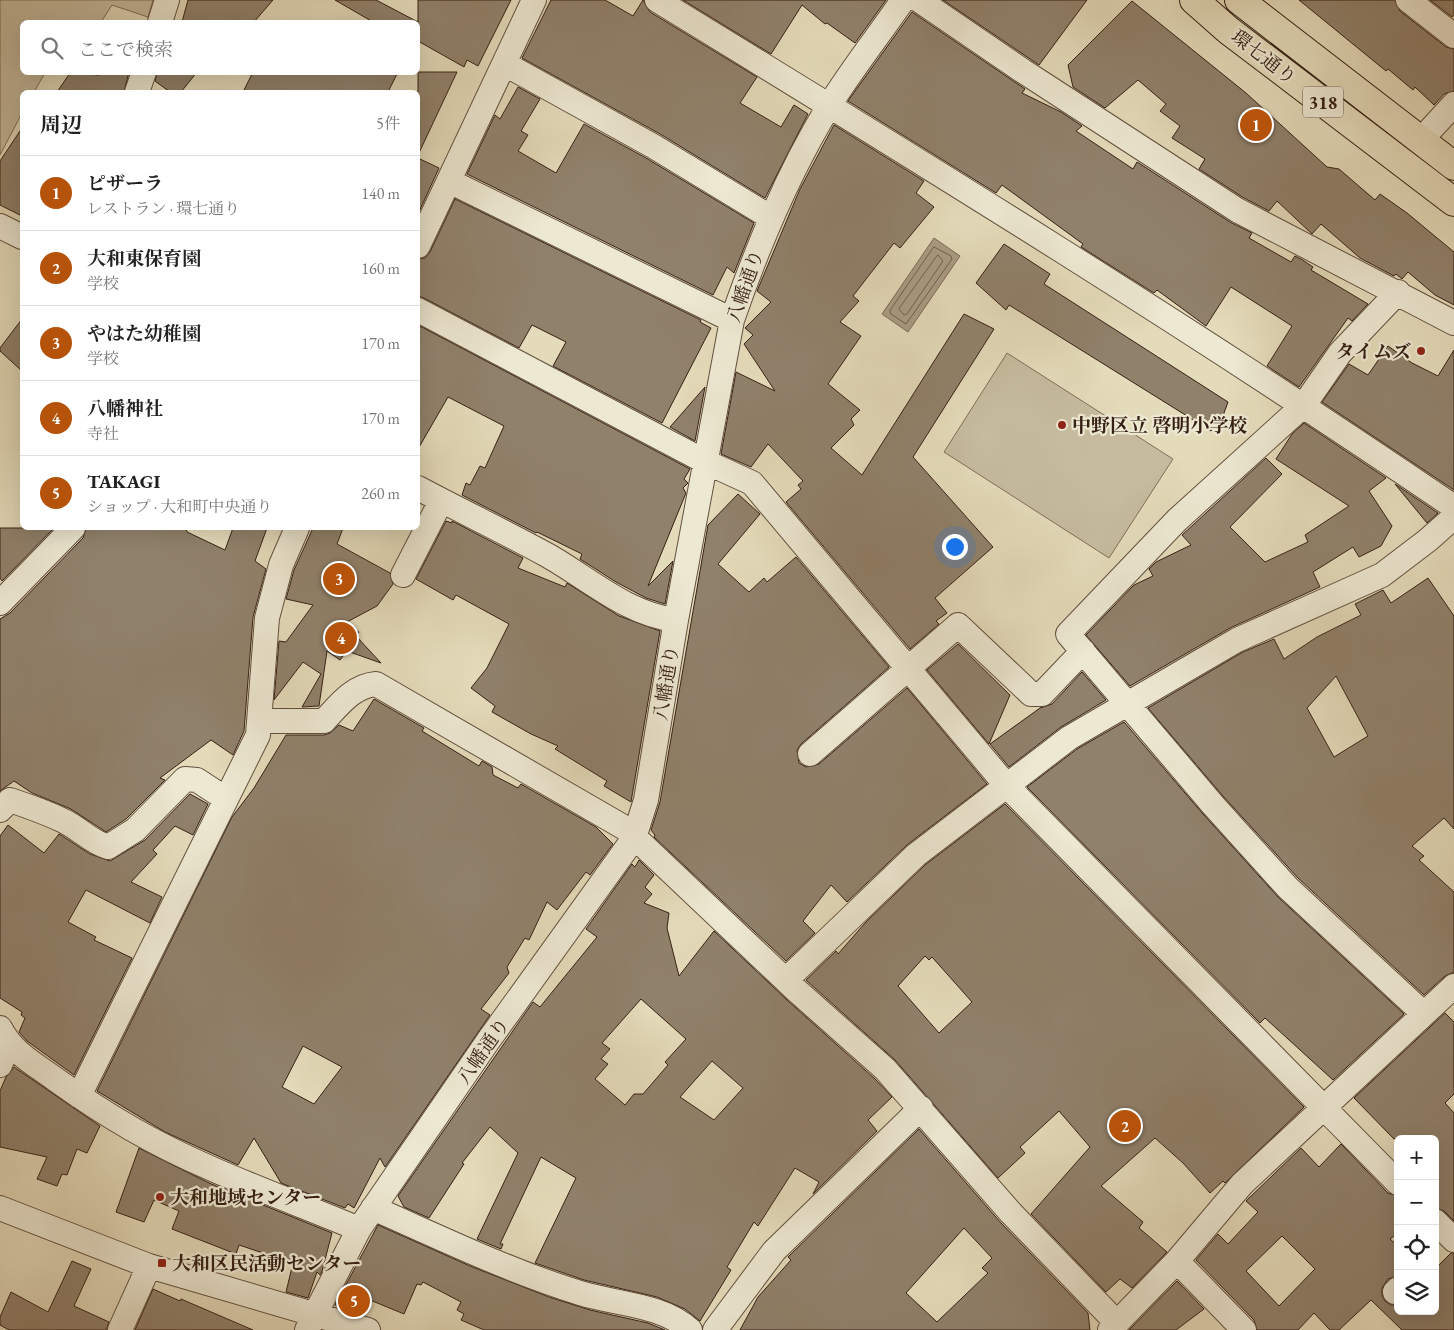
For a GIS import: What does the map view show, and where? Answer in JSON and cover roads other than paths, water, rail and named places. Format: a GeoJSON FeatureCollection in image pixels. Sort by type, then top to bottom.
{"type":"FeatureCollection","features":[{"type":"Feature","properties":{"kind":"main road","name":"環七通り"},"geometry":{"type":"LineString","coordinates":[[1194,0],[1228,30],[1454,202]]}},
{"type":"Feature","properties":{"kind":"main road","name":"環七通り"},"geometry":{"type":"LineString","coordinates":[[1250,3],[1420,141],[1454,166]]}},
{"type":"Feature","properties":{"kind":"street"},"geometry":{"type":"LineString","coordinates":[[161,20],[167,0]]}},
{"type":"Feature","properties":{"kind":"street"},"geometry":{"type":"LineString","coordinates":[[420,242],[534,0]]}},
{"type":"Feature","properties":{"kind":"street"},"geometry":{"type":"LineString","coordinates":[[657,0],[830,105],[1304,405],[1454,507]]}},
{"type":"Feature","properties":{"kind":"street","name":"八幡通り"},"geometry":{"type":"LineString","coordinates":[[310,1322],[359,1228],[488,1041],[634,838],[648,790],[676,620],[732,320],[770,217],[830,105],[903,0]]}},
{"type":"Feature","properties":{"kind":"street"},"geometry":{"type":"LineString","coordinates":[[919,0],[1023,71],[1237,210],[1398,292],[1454,323]]}},
{"type":"Feature","properties":{"kind":"street"},"geometry":{"type":"LineString","coordinates":[[1408,0],[1454,36]]}},
{"type":"Feature","properties":{"kind":"street"},"geometry":{"type":"LineString","coordinates":[[505,64],[653,146],[770,217]]}},
{"type":"Feature","properties":{"kind":"street"},"geometry":{"type":"LineString","coordinates":[[1420,141],[1454,104]]}},
{"type":"Feature","properties":{"kind":"street"},"geometry":{"type":"LineString","coordinates":[[448,181],[732,320]]}},
{"type":"Feature","properties":{"kind":"street"},"geometry":{"type":"LineString","coordinates":[[0,226],[20,236]]}},
{"type":"Feature","properties":{"kind":"street"},"geometry":{"type":"LineString","coordinates":[[1398,292],[1340,353],[1304,405],[1177,520],[1068,634],[1213,804],[1288,888],[1424,1014]]}},
{"type":"Feature","properties":{"kind":"street"},"geometry":{"type":"LineString","coordinates":[[420,311],[706,462],[752,483],[1006,785],[1395,1180]]}},
{"type":"Feature","properties":{"kind":"street"},"geometry":{"type":"LineString","coordinates":[[420,489],[547,556],[621,601],[660,618],[676,620]]}},
{"type":"Feature","properties":{"kind":"street"},"geometry":{"type":"LineString","coordinates":[[403,575],[441,501]]}},
{"type":"Feature","properties":{"kind":"street"},"geometry":{"type":"LineString","coordinates":[[787,979],[916,855],[1069,738],[1237,640],[1382,575],[1428,540],[1454,517]]}},
{"type":"Feature","properties":{"kind":"street"},"geometry":{"type":"LineString","coordinates":[[0,603],[71,530]]}},
{"type":"Feature","properties":{"kind":"street"},"geometry":{"type":"LineString","coordinates":[[79,1096],[258,735],[268,618],[281,565],[295,530]]}},
{"type":"Feature","properties":{"kind":"street"},"geometry":{"type":"LineString","coordinates":[[810,754],[958,624],[1031,694],[1042,694],[1084,651]]}},
{"type":"Feature","properties":{"kind":"street"},"geometry":{"type":"LineString","coordinates":[[260,721],[324,721],[351,694],[364,685],[376,684],[624,828],[787,979],[796,990],[885,1068],[1113,1326],[1177,1261],[1242,1184],[1454,986]]}},
{"type":"Feature","properties":{"kind":"street"},"geometry":{"type":"LineString","coordinates":[[0,810],[10,800],[19,803],[66,822],[98,844],[108,846],[135,830],[185,780],[197,780],[226,799]]}},
{"type":"Feature","properties":{"kind":"street"},"geometry":{"type":"LineString","coordinates":[[3,1046],[133,1130],[208,1166],[359,1228]]}},
{"type":"Feature","properties":{"kind":"street"},"geometry":{"type":"LineString","coordinates":[[716,1330],[774,1251],[921,1108]]}},
{"type":"Feature","properties":{"kind":"street"},"geometry":{"type":"LineString","coordinates":[[0,1208],[149,1266],[310,1322],[368,1330]]}},
{"type":"Feature","properties":{"kind":"street"},"geometry":{"type":"LineString","coordinates":[[373,1208],[518,1271],[580,1294],[664,1314],[678,1319],[690,1330]]}},
{"type":"Feature","properties":{"kind":"street"},"geometry":{"type":"LineString","coordinates":[[1177,1261],[1244,1330]]}},
{"type":"Feature","properties":{"kind":"street"},"geometry":{"type":"LineString","coordinates":[[120,1330],[149,1266]]}},
{"type":"Feature","properties":{"kind":"water"},"geometry":{"type":"Polygon","coordinates":[[[934,238],[960,256],[908,332],[882,314],[934,238]]]}},
{"type":"Feature","properties":{"kind":"place","name":"ピザーラ"},"geometry":{"type":"Point","coordinates":[1256,125]}},
{"type":"Feature","properties":{"kind":"place","name":"タイムズ"},"geometry":{"type":"Point","coordinates":[1421,351]}},
{"type":"Feature","properties":{"kind":"place","name":"中野区立 啓明小学校"},"geometry":{"type":"Point","coordinates":[1062,425]}},
{"type":"Feature","properties":{"kind":"place","name":"やはた幼稚園"},"geometry":{"type":"Point","coordinates":[339,579]}},
{"type":"Feature","properties":{"kind":"place","name":"八幡神社"},"geometry":{"type":"Point","coordinates":[341,638]}},
{"type":"Feature","properties":{"kind":"place","name":"大和東保育園"},"geometry":{"type":"Point","coordinates":[1125,1126]}},
{"type":"Feature","properties":{"kind":"place","name":"大和地域センター"},"geometry":{"type":"Point","coordinates":[160,1197]}},
{"type":"Feature","properties":{"kind":"place","name":"大和区民活動センター"},"geometry":{"type":"Point","coordinates":[162,1263]}},
{"type":"Feature","properties":{"kind":"place","name":"TAKAGI"},"geometry":{"type":"Point","coordinates":[354,1301]}}]}
